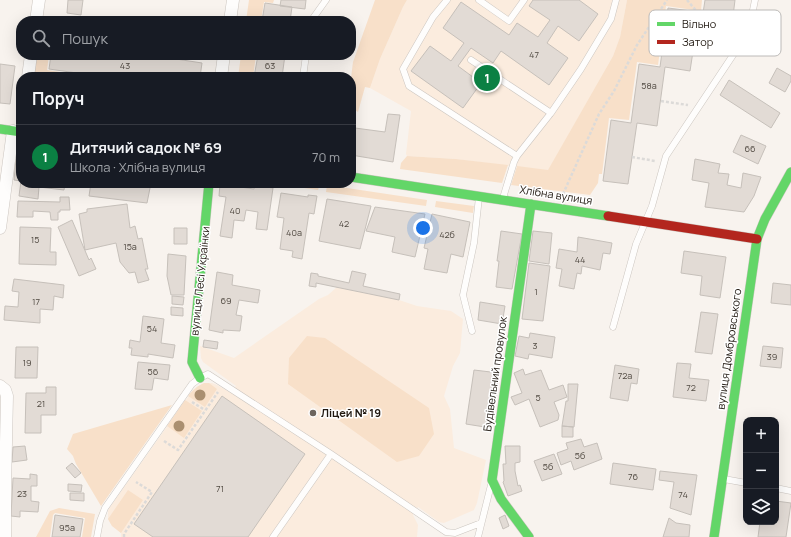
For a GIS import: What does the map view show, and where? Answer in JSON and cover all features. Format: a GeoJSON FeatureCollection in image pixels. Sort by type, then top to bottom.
{"type":"FeatureCollection","features":[{"type":"Feature","properties":{"kind":"street"},"geometry":{"type":"LineString","coordinates":[[37,16],[39,0]]}},
{"type":"Feature","properties":{"kind":"street"},"geometry":{"type":"LineString","coordinates":[[230,16],[232,0]]}},
{"type":"Feature","properties":{"kind":"street"},"geometry":{"type":"LineString","coordinates":[[29,72],[30,60]]}},
{"type":"Feature","properties":{"kind":"street"},"geometry":{"type":"LineString","coordinates":[[222,72],[223,60]]}},
{"type":"Feature","properties":{"kind":"street"},"geometry":{"type":"LineString","coordinates":[[0,129],[16,131]]}},
{"type":"Feature","properties":{"kind":"street"},"geometry":{"type":"LineString","coordinates":[[0,228],[16,137]]}},
{"type":"Feature","properties":{"kind":"street","name":"вулиця Домбровського"},"geometry":{"type":"LineString","coordinates":[[714,537],[757,239],[791,172]]}},
{"type":"Feature","properties":{"kind":"street","name":"Хлібна вулиця"},"geometry":{"type":"LineString","coordinates":[[356,178],[757,239]]}},
{"type":"Feature","properties":{"kind":"street","name":"вулиця Лесі Українки"},"geometry":{"type":"LineString","coordinates":[[200,378],[192,362],[209,188]]}},
{"type":"Feature","properties":{"kind":"street","name":"Будівельний провулок"},"geometry":{"type":"LineString","coordinates":[[492,480],[531,204]]}},
{"type":"Feature","properties":{"kind":"street"},"geometry":{"type":"LineString","coordinates":[[0,386],[5,390],[7,396],[5,537]]}},
{"type":"Feature","properties":{"kind":"street"},"geometry":{"type":"LineString","coordinates":[[492,480],[501,499],[529,537]]}},
{"type":"Feature","properties":{"kind":"lane"},"geometry":{"type":"LineString","coordinates":[[315,16],[326,0]]}},
{"type":"Feature","properties":{"kind":"lane"},"geometry":{"type":"LineString","coordinates":[[447,0],[433,17],[403,69],[409,86],[517,156]]}},
{"type":"Feature","properties":{"kind":"lane"},"geometry":{"type":"LineString","coordinates":[[479,0],[509,21],[524,0]]}},
{"type":"Feature","properties":{"kind":"lane"},"geometry":{"type":"LineString","coordinates":[[503,199],[517,156],[551,113],[581,69],[611,19],[616,0]]}},
{"type":"Feature","properties":{"kind":"lane"},"geometry":{"type":"LineString","coordinates":[[753,10],[755,0]]}},
{"type":"Feature","properties":{"kind":"lane"},"geometry":{"type":"LineString","coordinates":[[613,327],[636,244],[652,206],[664,162],[673,145],[734,56]]}},
{"type":"Feature","properties":{"kind":"lane"},"geometry":{"type":"LineString","coordinates":[[304,72],[305,60]]}},
{"type":"Feature","properties":{"kind":"lane"},"geometry":{"type":"LineString","coordinates":[[470,60],[551,113]]}},
{"type":"Feature","properties":{"kind":"lane"},"geometry":{"type":"LineString","coordinates":[[472,331],[462,295],[474,243],[479,196]]}},
{"type":"Feature","properties":{"kind":"lane"},"geometry":{"type":"LineString","coordinates":[[97,537],[100,521],[105,508],[192,384],[208,374],[331,454],[446,532],[455,533],[481,523]]}},
{"type":"Feature","properties":{"kind":"lane"},"geometry":{"type":"LineString","coordinates":[[273,537],[331,454]]}},
{"type":"Feature","properties":{"kind":"lane"},"geometry":{"type":"LineString","coordinates":[[722,479],[743,482]]}},
{"type":"Feature","properties":{"kind":"lane"},"geometry":{"type":"LineString","coordinates":[[478,537],[492,480]]}},
{"type":"Feature","properties":{"kind":"lane"},"geometry":{"type":"LineString","coordinates":[[779,488],[791,490]]}},
{"type":"Feature","properties":{"kind":"path"},"geometry":{"type":"LineString","coordinates":[[661,10],[668,0]]}},
{"type":"Feature","properties":{"kind":"path"},"geometry":{"type":"LineString","coordinates":[[687,0],[696,10]]}},
{"type":"Feature","properties":{"kind":"path"},"geometry":{"type":"LineString","coordinates":[[563,194],[599,114],[614,91],[637,45],[649,28]]}},
{"type":"Feature","properties":{"kind":"path"},"geometry":{"type":"LineString","coordinates":[[661,101],[700,107]]}},
{"type":"Feature","properties":{"kind":"path"},"geometry":{"type":"LineString","coordinates":[[632,157],[664,162]]}},
{"type":"Feature","properties":{"kind":"path"},"geometry":{"type":"LineString","coordinates":[[162,439],[178,450],[224,384]]}},
{"type":"Feature","properties":{"kind":"path"},"geometry":{"type":"LineString","coordinates":[[183,396],[205,410]]}},
{"type":"Feature","properties":{"kind":"path"},"geometry":{"type":"LineString","coordinates":[[124,537],[124,534],[152,492],[134,480]]}},
{"type":"Feature","properties":{"kind":"shaded area"},"geometry":{"type":"Polygon","coordinates":[[[249,0],[274,0],[273,3],[264,2],[262,16],[247,16],[249,0]]]}},
{"type":"Feature","properties":{"kind":"shaded area"},"geometry":{"type":"Polygon","coordinates":[[[375,0],[407,0],[380,59],[370,88],[365,87],[358,112],[356,111],[356,72],[352,72],[353,62],[354,60],[356,60],[356,54],[375,0]]]}},
{"type":"Feature","properties":{"kind":"shaded area"},"geometry":{"type":"Polygon","coordinates":[[[407,0],[627,0],[620,37],[613,56],[548,171],[456,159],[407,156],[411,111],[370,88],[380,59],[407,0]]]}},
{"type":"Feature","properties":{"kind":"shaded area"},"geometry":{"type":"Polygon","coordinates":[[[627,0],[702,0],[701,10],[666,6],[665,10],[649,10],[649,56],[659,56],[658,65],[637,62],[629,120],[609,118],[602,174],[599,174],[598,183],[590,195],[511,185],[517,166],[548,170],[613,56],[620,37],[627,0]]]}},
{"type":"Feature","properties":{"kind":"shaded area"},"geometry":{"type":"Polygon","coordinates":[[[35,60],[48,60],[47,70],[60,72],[34,72],[35,60]]]}},
{"type":"Feature","properties":{"kind":"shaded area"},"geometry":{"type":"Polygon","coordinates":[[[240,60],[255,60],[254,72],[239,72],[240,60]]]}},
{"type":"Feature","properties":{"kind":"shaded area"},"geometry":{"type":"Polygon","coordinates":[[[407,156],[456,159],[508,165],[502,183],[400,169],[401,163],[407,156]]]}},
{"type":"Feature","properties":{"kind":"shaded area"},"geometry":{"type":"Polygon","coordinates":[[[304,188],[319,188],[318,190],[304,188]]]}},
{"type":"Feature","properties":{"kind":"shaded area"},"geometry":{"type":"Polygon","coordinates":[[[327,188],[347,188],[427,200],[426,206],[326,192],[327,188]]]}},
{"type":"Feature","properties":{"kind":"shaded area"},"geometry":{"type":"Polygon","coordinates":[[[436,201],[474,206],[473,213],[435,207],[436,201]]]}},
{"type":"Feature","properties":{"kind":"shaded area","name":"Ліцей № 19"},"geometry":{"type":"Polygon","coordinates":[[[337,287],[396,299],[417,306],[451,311],[463,319],[460,353],[453,366],[444,396],[450,409],[454,448],[486,460],[477,503],[474,510],[444,523],[439,522],[418,507],[413,515],[418,525],[417,537],[121,537],[121,533],[112,526],[108,519],[108,511],[193,390],[204,383],[212,383],[231,393],[236,386],[203,362],[201,358],[200,346],[234,358],[319,299],[328,295],[337,287]]]}},
{"type":"Feature","properties":{"kind":"shaded area"},"geometry":{"type":"Polygon","coordinates":[[[307,336],[325,338],[429,408],[434,434],[419,456],[397,462],[288,384],[289,358],[307,336]]]}},
{"type":"Feature","properties":{"kind":"shaded area"},"geometry":{"type":"Polygon","coordinates":[[[204,383],[209,383],[217,389],[205,407],[188,396],[195,388],[204,383]]]}},
{"type":"Feature","properties":{"kind":"shaded area"},"geometry":{"type":"Polygon","coordinates":[[[185,400],[202,411],[184,438],[167,426],[185,400]]]}},
{"type":"Feature","properties":{"kind":"shaded area"},"geometry":{"type":"Polygon","coordinates":[[[172,405],[101,506],[76,464],[73,456],[67,449],[73,434],[172,405]]]}},
{"type":"Feature","properties":{"kind":"shaded area"},"geometry":{"type":"Polygon","coordinates":[[[128,490],[143,500],[121,533],[112,526],[108,519],[128,490]]]}},
{"type":"Feature","properties":{"kind":"shaded area"},"geometry":{"type":"Polygon","coordinates":[[[59,508],[95,514],[91,537],[82,537],[85,518],[55,513],[53,515],[50,537],[36,537],[50,511],[59,508]]]}},
{"type":"Feature","properties":{"kind":"building"},"geometry":{"type":"Polygon","coordinates":[[[68,0],[83,0],[81,15],[67,13],[68,0]]]}},
{"type":"Feature","properties":{"kind":"building"},"geometry":{"type":"Polygon","coordinates":[[[281,0],[306,0],[305,9],[280,6],[281,0]]]}},
{"type":"Feature","properties":{"kind":"building"},"geometry":{"type":"Polygon","coordinates":[[[533,0],[579,0],[598,14],[579,41],[558,26],[547,43],[568,58],[549,85],[501,51],[493,63],[471,48],[458,66],[481,83],[463,108],[411,71],[430,46],[451,61],[464,43],[443,28],[461,2],[509,35],[517,23],[538,37],[550,20],[529,6],[533,0]]]}},
{"type":"Feature","properties":{"kind":"building"},"geometry":{"type":"Polygon","coordinates":[[[705,0],[735,0],[734,10],[704,10],[705,0]]]}},
{"type":"Feature","properties":{"kind":"building"},"geometry":{"type":"Polygon","coordinates":[[[265,3],[292,7],[291,16],[263,16],[265,3]]]}},
{"type":"Feature","properties":{"kind":"building"},"geometry":{"type":"Polygon","coordinates":[[[668,8],[684,10],[668,10],[668,8]]]}},
{"type":"Feature","properties":{"kind":"building"},"geometry":{"type":"Polygon","coordinates":[[[661,56],[692,56],[690,71],[665,67],[657,126],[637,123],[628,184],[603,181],[611,120],[631,123],[639,64],[660,67],[661,56]]]}},
{"type":"Feature","properties":{"kind":"building"},"geometry":{"type":"Polygon","coordinates":[[[50,60],[182,60],[202,63],[201,72],[70,72],[49,69],[50,60]]]}},
{"type":"Feature","properties":{"kind":"building"},"geometry":{"type":"Polygon","coordinates":[[[257,60],[284,60],[283,72],[255,72],[257,60]]]}},
{"type":"Feature","properties":{"kind":"building"},"geometry":{"type":"Polygon","coordinates":[[[0,64],[15,66],[10,104],[0,103],[0,64]]]}},
{"type":"Feature","properties":{"kind":"building"},"geometry":{"type":"Polygon","coordinates":[[[777,68],[791,76],[791,81],[785,92],[769,83],[777,68]]]}},
{"type":"Feature","properties":{"kind":"building"},"geometry":{"type":"Polygon","coordinates":[[[729,80],[780,113],[771,128],[720,95],[729,80]]]}},
{"type":"Feature","properties":{"kind":"building"},"geometry":{"type":"Polygon","coordinates":[[[388,114],[400,115],[393,162],[356,156],[356,128],[385,132],[388,114]]]}},
{"type":"Feature","properties":{"kind":"building"},"geometry":{"type":"Polygon","coordinates":[[[741,135],[766,146],[758,164],[733,152],[741,135]]]}},
{"type":"Feature","properties":{"kind":"building"},"geometry":{"type":"Polygon","coordinates":[[[16,159],[16,180],[14,180],[16,159]]]}},
{"type":"Feature","properties":{"kind":"building"},"geometry":{"type":"Polygon","coordinates":[[[695,159],[720,164],[718,173],[729,174],[727,185],[741,188],[743,173],[761,177],[754,196],[744,212],[705,207],[709,183],[692,180],[695,159]]]}},
{"type":"Feature","properties":{"kind":"building"},"geometry":{"type":"Polygon","coordinates":[[[20,188],[39,188],[38,199],[19,196],[20,188]]]}},
{"type":"Feature","properties":{"kind":"building"},"geometry":{"type":"Polygon","coordinates":[[[47,188],[64,188],[64,190],[47,188]]]}},
{"type":"Feature","properties":{"kind":"building"},"geometry":{"type":"Polygon","coordinates":[[[90,188],[150,188],[147,203],[89,196],[90,188]]]}},
{"type":"Feature","properties":{"kind":"building"},"geometry":{"type":"Polygon","coordinates":[[[220,188],[273,188],[267,230],[256,229],[258,212],[246,210],[244,221],[234,220],[232,238],[220,236],[226,197],[219,196],[220,188]]]}},
{"type":"Feature","properties":{"kind":"building"},"geometry":{"type":"Polygon","coordinates":[[[281,193],[308,197],[308,195],[317,196],[314,214],[309,213],[302,259],[292,257],[293,251],[280,249],[284,218],[277,217],[281,193]]]}},
{"type":"Feature","properties":{"kind":"building"},"geometry":{"type":"Polygon","coordinates":[[[60,197],[69,197],[70,210],[60,210],[60,212],[58,212],[58,220],[51,220],[50,212],[33,211],[33,217],[17,217],[18,201],[60,202],[60,197]]]}},
{"type":"Feature","properties":{"kind":"building"},"geometry":{"type":"Polygon","coordinates":[[[327,199],[371,206],[360,249],[319,241],[327,199]]]}},
{"type":"Feature","properties":{"kind":"building"},"geometry":{"type":"Polygon","coordinates":[[[127,204],[130,228],[135,226],[138,239],[142,238],[148,269],[145,269],[149,280],[138,283],[135,272],[129,273],[120,262],[116,243],[85,250],[79,214],[87,212],[87,209],[127,204]]]}},
{"type":"Feature","properties":{"kind":"building"},"geometry":{"type":"Polygon","coordinates":[[[375,207],[425,214],[415,257],[392,252],[395,237],[366,231],[375,207]]]}},
{"type":"Feature","properties":{"kind":"building"},"geometry":{"type":"Polygon","coordinates":[[[432,214],[470,222],[463,257],[451,254],[447,273],[424,269],[428,249],[424,248],[432,214]]]}},
{"type":"Feature","properties":{"kind":"building"},"geometry":{"type":"Polygon","coordinates":[[[72,220],[89,260],[91,258],[96,269],[79,276],[58,227],[72,220]]]}},
{"type":"Feature","properties":{"kind":"building"},"geometry":{"type":"Polygon","coordinates":[[[20,227],[51,228],[50,252],[56,252],[56,265],[19,264],[20,227]]]}},
{"type":"Feature","properties":{"kind":"building"},"geometry":{"type":"Polygon","coordinates":[[[174,228],[187,228],[187,244],[174,244],[174,228]]]}},
{"type":"Feature","properties":{"kind":"building"},"geometry":{"type":"Polygon","coordinates":[[[501,231],[522,234],[512,289],[496,287],[499,261],[497,261],[501,231]]]}},
{"type":"Feature","properties":{"kind":"building"},"geometry":{"type":"Polygon","coordinates":[[[533,231],[552,233],[549,264],[529,261],[533,231]]]}},
{"type":"Feature","properties":{"kind":"building"},"geometry":{"type":"Polygon","coordinates":[[[578,237],[612,243],[610,254],[603,253],[600,270],[582,266],[581,274],[577,273],[574,289],[559,286],[562,269],[556,268],[559,249],[577,252],[578,237]]]}},
{"type":"Feature","properties":{"kind":"building"},"geometry":{"type":"Polygon","coordinates":[[[684,251],[726,257],[720,298],[700,295],[702,276],[681,273],[684,251]]]}},
{"type":"Feature","properties":{"kind":"building"},"geometry":{"type":"Polygon","coordinates":[[[168,254],[186,256],[184,295],[171,295],[167,276],[168,254]]]}},
{"type":"Feature","properties":{"kind":"building"},"geometry":{"type":"Polygon","coordinates":[[[529,263],[550,266],[543,321],[522,319],[529,263]]]}},
{"type":"Feature","properties":{"kind":"building"},"geometry":{"type":"Polygon","coordinates":[[[352,271],[366,274],[363,286],[400,294],[399,300],[316,283],[316,287],[309,286],[311,273],[349,283],[352,271]]]}},
{"type":"Feature","properties":{"kind":"building"},"geometry":{"type":"Polygon","coordinates":[[[217,272],[233,275],[232,285],[260,290],[258,303],[239,300],[236,315],[242,316],[240,331],[223,330],[223,333],[209,330],[217,272]]]}},
{"type":"Feature","properties":{"kind":"building"},"geometry":{"type":"Polygon","coordinates":[[[14,279],[64,285],[63,298],[54,296],[53,310],[40,309],[40,323],[4,320],[5,306],[18,307],[19,292],[12,291],[14,279]]]}},
{"type":"Feature","properties":{"kind":"building"},"geometry":{"type":"Polygon","coordinates":[[[773,283],[791,285],[791,305],[771,303],[773,283]]]}},
{"type":"Feature","properties":{"kind":"building"},"geometry":{"type":"Polygon","coordinates":[[[172,296],[184,297],[183,305],[172,304],[172,296]]]}},
{"type":"Feature","properties":{"kind":"building"},"geometry":{"type":"Polygon","coordinates":[[[480,302],[505,306],[502,324],[478,320],[480,302]]]}},
{"type":"Feature","properties":{"kind":"building"},"geometry":{"type":"Polygon","coordinates":[[[171,307],[183,308],[183,316],[171,315],[171,307]]]}},
{"type":"Feature","properties":{"kind":"building"},"geometry":{"type":"Polygon","coordinates":[[[701,312],[718,314],[712,354],[695,352],[701,312]]]}},
{"type":"Feature","properties":{"kind":"building"},"geometry":{"type":"Polygon","coordinates":[[[143,316],[164,319],[161,343],[175,345],[173,358],[148,354],[148,357],[131,355],[132,348],[129,348],[130,340],[140,342],[143,316]]]}},
{"type":"Feature","properties":{"kind":"building"},"geometry":{"type":"Polygon","coordinates":[[[530,333],[555,337],[552,358],[529,354],[528,359],[515,356],[519,336],[529,338],[530,333]]]}},
{"type":"Feature","properties":{"kind":"building"},"geometry":{"type":"Polygon","coordinates":[[[204,340],[218,342],[217,349],[203,347],[204,340]]]}},
{"type":"Feature","properties":{"kind":"building"},"geometry":{"type":"Polygon","coordinates":[[[763,346],[783,348],[781,368],[760,366],[763,346]]]}},
{"type":"Feature","properties":{"kind":"building"},"geometry":{"type":"Polygon","coordinates":[[[16,347],[38,347],[37,378],[15,378],[16,347]]]}},
{"type":"Feature","properties":{"kind":"building"},"geometry":{"type":"Polygon","coordinates":[[[138,362],[170,365],[168,380],[154,378],[152,390],[135,389],[138,362]]]}},
{"type":"Feature","properties":{"kind":"building"},"geometry":{"type":"Polygon","coordinates":[[[677,363],[691,364],[689,378],[709,380],[706,401],[673,397],[677,363]]]}},
{"type":"Feature","properties":{"kind":"building"},"geometry":{"type":"Polygon","coordinates":[[[615,365],[639,369],[637,384],[631,383],[628,401],[610,398],[615,365]]]}},
{"type":"Feature","properties":{"kind":"building"},"geometry":{"type":"Polygon","coordinates":[[[523,369],[525,375],[541,370],[549,390],[563,385],[567,397],[554,402],[559,415],[558,420],[540,427],[529,399],[515,405],[511,397],[522,393],[514,373],[523,369]]]}},
{"type":"Feature","properties":{"kind":"building"},"geometry":{"type":"Polygon","coordinates":[[[474,370],[499,373],[491,428],[466,424],[474,370]]]}},
{"type":"Feature","properties":{"kind":"building"},"geometry":{"type":"Polygon","coordinates":[[[568,384],[578,384],[574,427],[562,426],[566,401],[568,401],[568,384]]]}},
{"type":"Feature","properties":{"kind":"building"},"geometry":{"type":"Polygon","coordinates":[[[46,387],[56,387],[56,415],[41,415],[41,433],[25,433],[26,393],[46,393],[46,387]]]}},
{"type":"Feature","properties":{"kind":"building"},"geometry":{"type":"Polygon","coordinates":[[[222,396],[305,454],[248,537],[153,537],[134,524],[222,396]]]}},
{"type":"Feature","properties":{"kind":"building"},"geometry":{"type":"Polygon","coordinates":[[[562,426],[573,427],[573,437],[562,437],[562,426]]]}},
{"type":"Feature","properties":{"kind":"building"},"geometry":{"type":"Polygon","coordinates":[[[581,439],[584,447],[597,443],[602,459],[574,470],[571,461],[561,465],[557,453],[568,449],[566,443],[581,439]]]}},
{"type":"Feature","properties":{"kind":"building"},"geometry":{"type":"Polygon","coordinates":[[[25,446],[27,460],[12,462],[13,447],[25,446]]]}},
{"type":"Feature","properties":{"kind":"building"},"geometry":{"type":"Polygon","coordinates":[[[505,446],[520,446],[520,462],[515,463],[515,471],[518,486],[520,485],[522,491],[508,496],[503,482],[503,464],[506,464],[505,446]]]}},
{"type":"Feature","properties":{"kind":"building"},"geometry":{"type":"Polygon","coordinates":[[[554,454],[562,474],[542,481],[534,461],[554,454]]]}},
{"type":"Feature","properties":{"kind":"building"},"geometry":{"type":"Polygon","coordinates":[[[72,463],[81,473],[75,478],[66,468],[72,463]]]}},
{"type":"Feature","properties":{"kind":"building"},"geometry":{"type":"Polygon","coordinates":[[[613,463],[656,469],[653,490],[610,484],[613,463]]]}},
{"type":"Feature","properties":{"kind":"building"},"geometry":{"type":"Polygon","coordinates":[[[660,471],[697,475],[691,515],[670,508],[674,482],[659,480],[660,471]]]}},
{"type":"Feature","properties":{"kind":"building"},"geometry":{"type":"Polygon","coordinates":[[[30,474],[37,475],[37,486],[31,486],[31,501],[39,502],[38,512],[20,511],[20,517],[11,516],[13,478],[30,479],[30,474]]]}},
{"type":"Feature","properties":{"kind":"building"},"geometry":{"type":"Polygon","coordinates":[[[68,484],[82,485],[81,492],[68,491],[68,484]]]}},
{"type":"Feature","properties":{"kind":"building"},"geometry":{"type":"Polygon","coordinates":[[[70,493],[84,493],[84,501],[70,500],[70,493]]]}},
{"type":"Feature","properties":{"kind":"building"},"geometry":{"type":"Polygon","coordinates":[[[779,501],[791,503],[786,537],[758,537],[760,525],[779,525],[779,501]]]}},
{"type":"Feature","properties":{"kind":"building"},"geometry":{"type":"Polygon","coordinates":[[[55,515],[83,519],[80,537],[52,537],[55,515]]]}},
{"type":"Feature","properties":{"kind":"building"},"geometry":{"type":"Polygon","coordinates":[[[505,515],[509,526],[503,529],[499,518],[505,515]]]}},
{"type":"Feature","properties":{"kind":"building"},"geometry":{"type":"Polygon","coordinates":[[[669,518],[676,523],[690,525],[689,537],[663,537],[669,518]]]}},
{"type":"Feature","properties":{"kind":"traffic: fast"},"geometry":{"type":"LineString","coordinates":[[0,129],[16,131]]}},
{"type":"Feature","properties":{"kind":"traffic: fast"},"geometry":{"type":"LineString","coordinates":[[714,537],[757,239],[765,219],[791,172]]}},
{"type":"Feature","properties":{"kind":"traffic: fast"},"geometry":{"type":"LineString","coordinates":[[356,178],[608,216]]}},
{"type":"Feature","properties":{"kind":"traffic: fast"},"geometry":{"type":"LineString","coordinates":[[200,378],[192,362],[209,188]]}},
{"type":"Feature","properties":{"kind":"traffic: fast"},"geometry":{"type":"LineString","coordinates":[[529,537],[501,499],[492,480],[531,204]]}},
{"type":"Feature","properties":{"kind":"traffic: jam"},"geometry":{"type":"LineString","coordinates":[[608,216],[757,239]]}},
{"type":"Feature","properties":{"kind":"place","name":"Дитячий садок № 69"},"geometry":{"type":"Point","coordinates":[487,78]}},
{"type":"Feature","properties":{"kind":"place","name":"Ліцей № 19"},"geometry":{"type":"Point","coordinates":[313,413]}}]}
